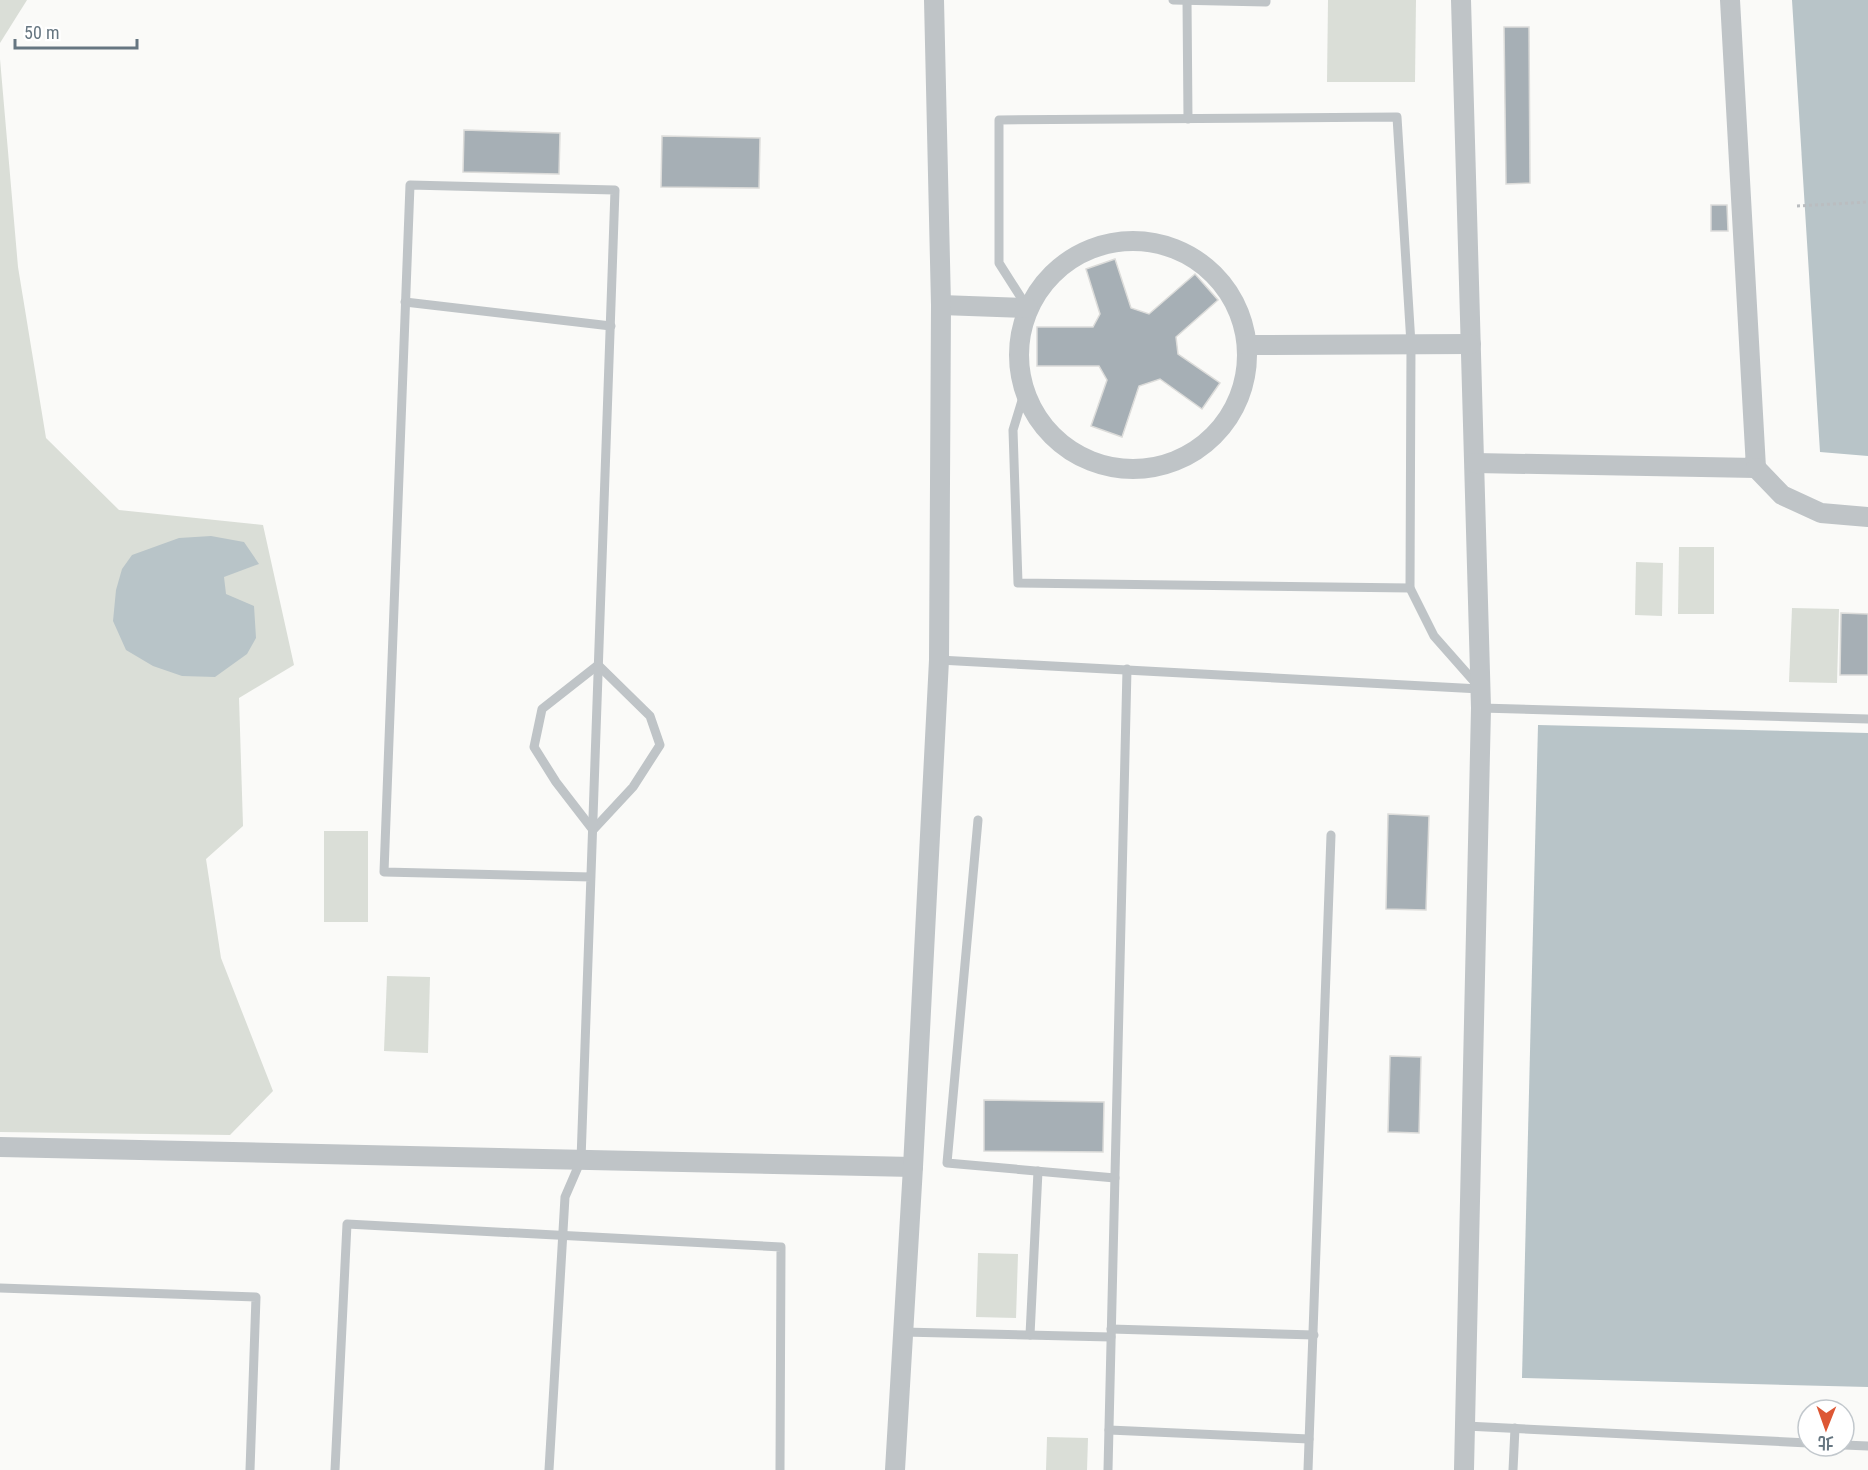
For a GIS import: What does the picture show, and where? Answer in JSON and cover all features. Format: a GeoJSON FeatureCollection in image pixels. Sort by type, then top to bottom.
{"type":"FeatureCollection","features":[{"type":"Feature","properties":{"kind":"street"},"geometry":{"type":"LineString","coordinates":[[895,1470],[939,660],[941,304],[934,0]]}},
{"type":"Feature","properties":{"kind":"street"},"geometry":{"type":"LineString","coordinates":[[1461,0],[1480,699],[1464,1470]]}},
{"type":"Feature","properties":{"kind":"street"},"geometry":{"type":"LineString","coordinates":[[1730,0],[1756,468],[1782,495],[1821,513],[1868,517]]}},
{"type":"Feature","properties":{"kind":"street"},"geometry":{"type":"LineString","coordinates":[[1140,241],[1163,245],[1185,253],[1204,266],[1221,282],[1234,301],[1243,322],[1247,345],[1246,372],[1239,399],[1225,423],[1206,443],[1184,458],[1158,467],[1130,469],[1103,466],[1077,455],[1055,440],[1037,419],[1024,394],[1018,366],[1019,336],[1028,308],[1040,288],[1055,271],[1073,257],[1095,247],[1117,242],[1140,241]]}},
{"type":"Feature","properties":{"kind":"street"},"geometry":{"type":"LineString","coordinates":[[941,304],[1028,308]]}},
{"type":"Feature","properties":{"kind":"street"},"geometry":{"type":"LineString","coordinates":[[1247,345],[1472,344]]}},
{"type":"Feature","properties":{"kind":"street"},"geometry":{"type":"LineString","coordinates":[[1475,463],[1756,468]]}},
{"type":"Feature","properties":{"kind":"street"},"geometry":{"type":"LineString","coordinates":[[0,1147],[913,1167]]}},
{"type":"Feature","properties":{"kind":"lane"},"geometry":{"type":"LineString","coordinates":[[1173,0],[1266,2],[1266,0]]}},
{"type":"Feature","properties":{"kind":"lane"},"geometry":{"type":"LineString","coordinates":[[1187,0],[1188,119]]}},
{"type":"Feature","properties":{"kind":"lane"},"geometry":{"type":"LineString","coordinates":[[1028,308],[999,263],[999,120],[1397,117],[1411,344],[1410,588],[1434,636],[1480,699]]}},
{"type":"Feature","properties":{"kind":"lane"},"geometry":{"type":"LineString","coordinates":[[549,1470],[565,1197],[580,1160],[591,877],[615,190],[410,185],[384,872],[591,877]]}},
{"type":"Feature","properties":{"kind":"lane"},"geometry":{"type":"LineString","coordinates":[[405,302],[610,326]]}},
{"type":"Feature","properties":{"kind":"lane"},"geometry":{"type":"LineString","coordinates":[[1024,394],[1013,430],[1018,583],[1410,588]]}},
{"type":"Feature","properties":{"kind":"lane"},"geometry":{"type":"LineString","coordinates":[[939,660],[1126,669],[1480,699],[1868,719]]}},
{"type":"Feature","properties":{"kind":"lane"},"geometry":{"type":"LineString","coordinates":[[592,830],[633,787],[660,745],[650,716],[598,665]]}},
{"type":"Feature","properties":{"kind":"lane"},"geometry":{"type":"LineString","coordinates":[[592,830],[556,782],[534,747],[542,709],[598,665]]}},
{"type":"Feature","properties":{"kind":"lane"},"geometry":{"type":"LineString","coordinates":[[1108,1470],[1126,669]]}},
{"type":"Feature","properties":{"kind":"lane"},"geometry":{"type":"LineString","coordinates":[[978,820],[947,1163],[1115,1178]]}},
{"type":"Feature","properties":{"kind":"lane"},"geometry":{"type":"LineString","coordinates":[[1308,1470],[1330,835]]}},
{"type":"Feature","properties":{"kind":"lane"},"geometry":{"type":"LineString","coordinates":[[1030,1335],[1038,1171]]}},
{"type":"Feature","properties":{"kind":"lane"},"geometry":{"type":"LineString","coordinates":[[335,1470],[347,1224],[782,1246],[780,1470]]}},
{"type":"Feature","properties":{"kind":"lane"},"geometry":{"type":"LineString","coordinates":[[0,1288],[256,1297],[250,1470]]}},
{"type":"Feature","properties":{"kind":"lane"},"geometry":{"type":"LineString","coordinates":[[903,1332],[1030,1335],[1111,1333],[1314,1335]]}},
{"type":"Feature","properties":{"kind":"lane"},"geometry":{"type":"LineString","coordinates":[[1466,1426],[1796,1442]]}},
{"type":"Feature","properties":{"kind":"lane"},"geometry":{"type":"LineString","coordinates":[[1514,1470],[1515,1428]]}},
{"type":"Feature","properties":{"kind":"lane"},"geometry":{"type":"LineString","coordinates":[[1109,1430],[1309,1439]]}},
{"type":"Feature","properties":{"kind":"path"},"geometry":{"type":"LineString","coordinates":[[1797,206],[1868,202]]}},
{"type":"Feature","properties":{"kind":"shaded area"},"geometry":{"type":"Polygon","coordinates":[[[0,0],[27,0],[0,43],[0,0]]]}},
{"type":"Feature","properties":{"kind":"shaded area"},"geometry":{"type":"Polygon","coordinates":[[[1328,0],[1416,0],[1415,82],[1327,82],[1328,0]]]}},
{"type":"Feature","properties":{"kind":"shaded area"},"geometry":{"type":"Polygon","coordinates":[[[1792,0],[1868,0],[1868,456],[1820,452],[1792,0]]]}},
{"type":"Feature","properties":{"kind":"shaded area"},"geometry":{"type":"Polygon","coordinates":[[[0,59],[18,267],[46,438],[119,510],[263,525],[294,665],[239,698],[243,826],[206,859],[221,958],[273,1091],[230,1135],[0,1132],[0,59]]]}},
{"type":"Feature","properties":{"kind":"shaded area"},"geometry":{"type":"Polygon","coordinates":[[[211,536],[244,542],[259,564],[224,577],[226,594],[254,606],[256,638],[247,654],[215,677],[182,676],[153,666],[126,650],[113,621],[116,590],[122,569],[132,555],[179,538],[211,536]]]}},
{"type":"Feature","properties":{"kind":"shaded area"},"geometry":{"type":"Polygon","coordinates":[[[1679,547],[1714,547],[1714,614],[1678,614],[1679,547]]]}},
{"type":"Feature","properties":{"kind":"shaded area"},"geometry":{"type":"Polygon","coordinates":[[[1636,562],[1663,563],[1662,616],[1635,615],[1636,562]]]}},
{"type":"Feature","properties":{"kind":"shaded area"},"geometry":{"type":"Polygon","coordinates":[[[1792,608],[1839,609],[1837,683],[1789,682],[1792,608]]]}},
{"type":"Feature","properties":{"kind":"shaded area"},"geometry":{"type":"Polygon","coordinates":[[[1538,725],[1868,733],[1868,1387],[1522,1378],[1538,725]]]}},
{"type":"Feature","properties":{"kind":"shaded area"},"geometry":{"type":"Polygon","coordinates":[[[324,831],[368,831],[368,922],[324,922],[324,831]]]}},
{"type":"Feature","properties":{"kind":"shaded area"},"geometry":{"type":"Polygon","coordinates":[[[387,976],[430,977],[428,1053],[384,1051],[387,976]]]}},
{"type":"Feature","properties":{"kind":"shaded area"},"geometry":{"type":"Polygon","coordinates":[[[978,1253],[1018,1254],[1016,1318],[976,1317],[978,1253]]]}},
{"type":"Feature","properties":{"kind":"shaded area"},"geometry":{"type":"Polygon","coordinates":[[[1047,1437],[1088,1438],[1087,1470],[1046,1470],[1047,1437]]]}},
{"type":"Feature","properties":{"kind":"building"},"geometry":{"type":"Polygon","coordinates":[[[1504,27],[1529,27],[1530,183],[1506,184],[1504,27]]]}},
{"type":"Feature","properties":{"kind":"building"},"geometry":{"type":"Polygon","coordinates":[[[464,130],[560,133],[559,174],[463,172],[464,130]]]}},
{"type":"Feature","properties":{"kind":"building"},"geometry":{"type":"Polygon","coordinates":[[[662,136],[760,138],[759,188],[661,187],[662,136]]]}},
{"type":"Feature","properties":{"kind":"building"},"geometry":{"type":"Polygon","coordinates":[[[1711,205],[1727,205],[1728,231],[1711,231],[1711,205]]]}},
{"type":"Feature","properties":{"kind":"building"},"geometry":{"type":"Polygon","coordinates":[[[1115,259],[1131,308],[1149,314],[1195,274],[1218,300],[1176,337],[1178,354],[1220,383],[1202,409],[1160,379],[1139,386],[1122,437],[1091,426],[1107,380],[1099,366],[1037,366],[1037,327],[1093,327],[1100,314],[1086,269],[1115,259]]]}},
{"type":"Feature","properties":{"kind":"building"},"geometry":{"type":"Polygon","coordinates":[[[1841,613],[1868,614],[1868,675],[1840,675],[1841,613]]]}},
{"type":"Feature","properties":{"kind":"building"},"geometry":{"type":"Polygon","coordinates":[[[1388,814],[1429,816],[1426,910],[1386,909],[1388,814]]]}},
{"type":"Feature","properties":{"kind":"building"},"geometry":{"type":"Polygon","coordinates":[[[1390,1056],[1421,1057],[1419,1133],[1388,1132],[1390,1056]]]}},
{"type":"Feature","properties":{"kind":"building"},"geometry":{"type":"Polygon","coordinates":[[[984,1100],[1104,1102],[1103,1152],[984,1151],[984,1100]]]}}]}
